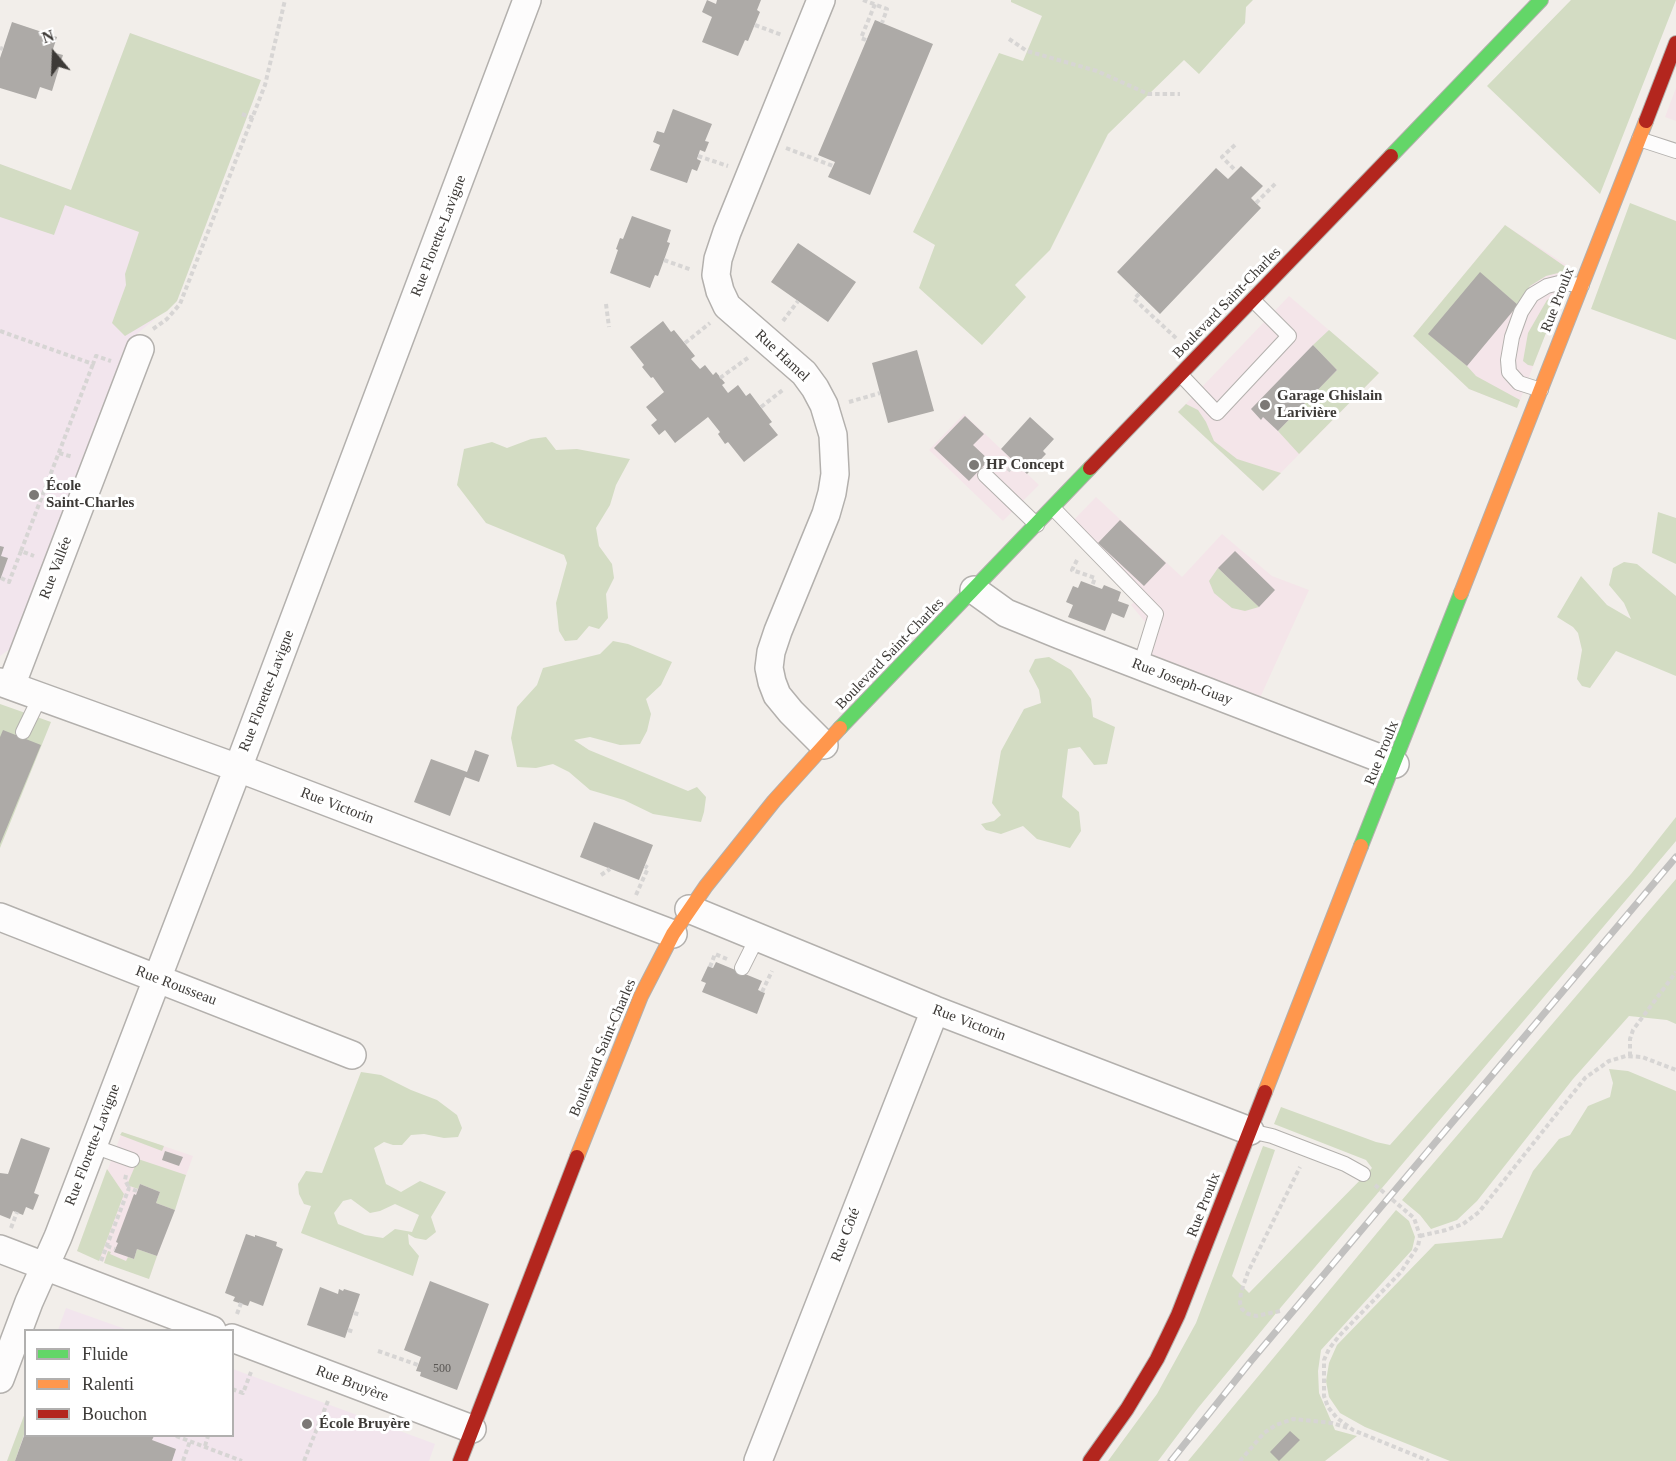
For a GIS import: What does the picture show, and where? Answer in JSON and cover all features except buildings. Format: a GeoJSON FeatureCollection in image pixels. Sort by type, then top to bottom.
{"type":"FeatureCollection","features":[{"type":"Feature","properties":{"kind":"street","name":"Rue Florette-Lavigne"},"geometry":{"type":"LineString","coordinates":[[0,1379],[7,1339],[44,1267],[93,1146],[527,0]]}},
{"type":"Feature","properties":{"kind":"street","name":"Rue Hamel"},"geometry":{"type":"LineString","coordinates":[[821,0],[750,173],[718,259],[717,275],[720,291],[729,308],[804,373],[815,388],[825,409],[833,435],[836,454],[832,493],[826,514],[778,631],[771,652],[769,668],[777,695],[824,745]]}},
{"type":"Feature","properties":{"kind":"street","name":"Boulevard Saint-Charles"},"geometry":{"type":"LineString","coordinates":[[460,1461],[611,1067],[641,996],[673,934],[689,909],[736,846],[824,745],[1540,0]]}},
{"type":"Feature","properties":{"kind":"street","name":"Rue Proulx"},"geometry":{"type":"LineString","coordinates":[[1090,1461],[1126,1409],[1168,1337],[1395,764],[1676,43]]}},
{"type":"Feature","properties":{"kind":"street","name":"Rue Vallée"},"geometry":{"type":"LineString","coordinates":[[5,684],[136,359]]}},
{"type":"Feature","properties":{"kind":"street","name":"Rue Joseph-Guay"},"geometry":{"type":"LineString","coordinates":[[974,590],[1006,613],[1395,764]]}},
{"type":"Feature","properties":{"kind":"street","name":"Rue Victorin"},"geometry":{"type":"LineString","coordinates":[[5,684],[238,768],[673,934]]}},
{"type":"Feature","properties":{"kind":"street","name":"Rue Victorin"},"geometry":{"type":"LineString","coordinates":[[689,909],[935,1010],[1250,1131]]}},
{"type":"Feature","properties":{"kind":"street","name":"Rue Rousseau"},"geometry":{"type":"LineString","coordinates":[[0,917],[352,1055]]}},
{"type":"Feature","properties":{"kind":"street","name":"Rue Côté"},"geometry":{"type":"LineString","coordinates":[[758,1461],[935,1010]]}},
{"type":"Feature","properties":{"kind":"street"},"geometry":{"type":"LineString","coordinates":[[0,1249],[209,1329]]}},
{"type":"Feature","properties":{"kind":"street","name":"Rue Bruyère"},"geometry":{"type":"LineString","coordinates":[[235,1327],[472,1429]]}},
{"type":"Feature","properties":{"kind":"lane"},"geometry":{"type":"LineString","coordinates":[[1639,139],[1676,152]]}},
{"type":"Feature","properties":{"kind":"lane"},"geometry":{"type":"LineString","coordinates":[[1541,390],[1519,383],[1509,372],[1508,360],[1512,337],[1521,312],[1532,295],[1547,286],[1558,283],[1582,285]]}},
{"type":"Feature","properties":{"kind":"lane"},"geometry":{"type":"LineString","coordinates":[[1180,375],[1217,412],[1289,336],[1253,300]]}},
{"type":"Feature","properties":{"kind":"lane"},"geometry":{"type":"LineString","coordinates":[[986,475],[1036,525]]}},
{"type":"Feature","properties":{"kind":"lane"},"geometry":{"type":"LineString","coordinates":[[1053,508],[1156,614],[1140,666]]}},
{"type":"Feature","properties":{"kind":"lane"},"geometry":{"type":"LineString","coordinates":[[23,732],[40,697]]}},
{"type":"Feature","properties":{"kind":"lane"},"geometry":{"type":"LineString","coordinates":[[742,968],[757,938]]}},
{"type":"Feature","properties":{"kind":"lane"},"geometry":{"type":"LineString","coordinates":[[1250,1131],[1272,1136],[1345,1164],[1363,1174]]}},
{"type":"Feature","properties":{"kind":"lane"},"geometry":{"type":"LineString","coordinates":[[93,1146],[132,1160]]}},
{"type":"Feature","properties":{"kind":"path"},"geometry":{"type":"LineString","coordinates":[[1,578],[9,582],[96,357],[136,359],[144,337],[167,319],[180,304],[266,85],[285,0]]}},
{"type":"Feature","properties":{"kind":"path"},"geometry":{"type":"LineString","coordinates":[[863,0],[887,9],[882,23]]}},
{"type":"Feature","properties":{"kind":"path"},"geometry":{"type":"LineString","coordinates":[[866,40],[861,38],[875,4]]}},
{"type":"Feature","properties":{"kind":"path"},"geometry":{"type":"LineString","coordinates":[[1009,39],[1027,51],[1097,71],[1148,94],[1180,94]]}},
{"type":"Feature","properties":{"kind":"path"},"geometry":{"type":"LineString","coordinates":[[242,114],[252,118]]}},
{"type":"Feature","properties":{"kind":"path"},"geometry":{"type":"LineString","coordinates":[[764,139],[833,166]]}},
{"type":"Feature","properties":{"kind":"path"},"geometry":{"type":"LineString","coordinates":[[1234,145],[1222,157],[1236,171]]}},
{"type":"Feature","properties":{"kind":"path"},"geometry":{"type":"LineString","coordinates":[[698,156],[750,173]]}},
{"type":"Feature","properties":{"kind":"path"},"geometry":{"type":"LineString","coordinates":[[1256,203],[1276,183]]}},
{"type":"Feature","properties":{"kind":"path"},"geometry":{"type":"LineString","coordinates":[[1139,294],[1134,299],[1179,341]]}},
{"type":"Feature","properties":{"kind":"path"},"geometry":{"type":"LineString","coordinates":[[606,304],[609,327]]}},
{"type":"Feature","properties":{"kind":"path"},"geometry":{"type":"LineString","coordinates":[[685,343],[729,308]]}},
{"type":"Feature","properties":{"kind":"path"},"geometry":{"type":"LineString","coordinates":[[0,331],[93,364]]}},
{"type":"Feature","properties":{"kind":"path"},"geometry":{"type":"LineString","coordinates":[[720,378],[747,359],[766,340]]}},
{"type":"Feature","properties":{"kind":"path"},"geometry":{"type":"LineString","coordinates":[[825,409],[880,393]]}},
{"type":"Feature","properties":{"kind":"path"},"geometry":{"type":"LineString","coordinates":[[601,875],[610,869]]}},
{"type":"Feature","properties":{"kind":"path"},"geometry":{"type":"LineString","coordinates":[[710,967],[715,954],[718,956]]}},
{"type":"Feature","properties":{"kind":"path"},"geometry":{"type":"LineString","coordinates":[[1630,1056],[1630,1039],[1633,1029],[1676,972]]}},
{"type":"Feature","properties":{"kind":"path"},"geometry":{"type":"LineString","coordinates":[[1420,1236],[1463,1224],[1479,1212],[1585,1078],[1609,1061],[1630,1056],[1641,1057],[1676,1070]]}},
{"type":"Feature","properties":{"kind":"path"},"geometry":{"type":"LineString","coordinates":[[1280,1311],[1256,1316],[1248,1314],[1240,1304],[1241,1293],[1248,1272],[1308,1150]]}},
{"type":"Feature","properties":{"kind":"path"},"geometry":{"type":"LineString","coordinates":[[1353,1430],[1337,1418],[1328,1407],[1324,1395],[1324,1360],[1339,1336],[1401,1272],[1419,1246],[1420,1236],[1414,1218],[1363,1174]]}},
{"type":"Feature","properties":{"kind":"path"},"geometry":{"type":"LineString","coordinates":[[99,1264],[129,1188],[137,1191]]}},
{"type":"Feature","properties":{"kind":"path"},"geometry":{"type":"LineString","coordinates":[[107,1246],[116,1250]]}},
{"type":"Feature","properties":{"kind":"path"},"geometry":{"type":"LineString","coordinates":[[235,1327],[242,1304]]}},
{"type":"Feature","properties":{"kind":"path"},"geometry":{"type":"LineString","coordinates":[[354,1313],[361,1315]]}},
{"type":"Feature","properties":{"kind":"path"},"geometry":{"type":"LineString","coordinates":[[348,1330],[354,1332]]}},
{"type":"Feature","properties":{"kind":"path"},"geometry":{"type":"LineString","coordinates":[[378,1351],[418,1365]]}},
{"type":"Feature","properties":{"kind":"path"},"geometry":{"type":"LineString","coordinates":[[234,1390],[243,1393],[251,1372]]}},
{"type":"Feature","properties":{"kind":"path"},"geometry":{"type":"LineString","coordinates":[[304,1461],[328,1401]]}},
{"type":"Feature","properties":{"kind":"path"},"geometry":{"type":"LineString","coordinates":[[1240,1461],[1264,1433],[1276,1425],[1293,1419],[1332,1423],[1429,1461]]}},
{"type":"Feature","properties":{"kind":"path"},"geometry":{"type":"LineString","coordinates":[[179,1437],[243,1461]]}},
{"type":"Feature","properties":{"kind":"path"},"geometry":{"type":"LineString","coordinates":[[204,1446],[208,1437]]}},
{"type":"Feature","properties":{"kind":"path"},"geometry":{"type":"LineString","coordinates":[[183,1461],[190,1441]]}},
{"type":"Feature","properties":{"kind":"shaded area","name":"École Saint-Charles"},"geometry":{"type":"Polygon","coordinates":[[[130,33],[261,80],[177,301],[127,342],[10,649],[0,656],[0,164],[71,190],[130,33]]]}},
{"type":"Feature","properties":{"kind":"shaded area"},"geometry":{"type":"Polygon","coordinates":[[[1676,88],[1676,121],[1665,117],[1676,88]]]}},
{"type":"Feature","properties":{"kind":"shaded area"},"geometry":{"type":"Polygon","coordinates":[[[1505,225],[1571,268],[1517,408],[1469,389],[1413,336],[1505,225]]]}},
{"type":"Feature","properties":{"kind":"shaded area"},"geometry":{"type":"Polygon","coordinates":[[[1289,296],[1379,373],[1263,491],[1178,412],[1289,296]]]}},
{"type":"Feature","properties":{"kind":"shaded area"},"geometry":{"type":"Polygon","coordinates":[[[964,414],[1039,485],[1003,521],[929,450],[964,414]]]}},
{"type":"Feature","properties":{"kind":"shaded area"},"geometry":{"type":"Polygon","coordinates":[[[1096,497],[1182,577],[1222,534],[1272,576],[1309,590],[1259,700],[1135,654],[1146,623],[1131,605],[1136,600],[1064,530],[1096,497]]]}},
{"type":"Feature","properties":{"kind":"shaded area"},"geometry":{"type":"Polygon","coordinates":[[[122,1132],[193,1156],[149,1279],[77,1251],[122,1132]]]}},
{"type":"Feature","properties":{"kind":"shaded area"},"geometry":{"type":"Polygon","coordinates":[[[66,1308],[125,1329],[58,1329],[66,1308]]]}},
{"type":"Feature","properties":{"kind":"shaded area","name":"École Bruyère"},"geometry":{"type":"Polygon","coordinates":[[[234,1369],[435,1444],[429,1461],[7,1461],[24,1416],[24,1437],[234,1437],[234,1369]]]}},
{"type":"Feature","properties":{"kind":"green space"},"geometry":{"type":"Polygon","coordinates":[[[1011,0],[1253,0],[1246,7],[1245,23],[1199,74],[1184,60],[1108,134],[1050,250],[1015,285],[1026,297],[982,345],[919,288],[935,245],[913,232],[999,53],[1023,61],[1042,16],[1011,0]]]}},
{"type":"Feature","properties":{"kind":"green space"},"geometry":{"type":"Polygon","coordinates":[[[1571,0],[1676,0],[1600,194],[1487,86],[1571,0]]]}},
{"type":"Feature","properties":{"kind":"green space"},"geometry":{"type":"Polygon","coordinates":[[[130,33],[261,80],[177,301],[167,311],[125,336],[112,323],[126,285],[125,274],[139,232],[65,205],[54,235],[0,217],[0,164],[71,190],[130,33]]]}},
{"type":"Feature","properties":{"kind":"green space"},"geometry":{"type":"Polygon","coordinates":[[[1630,203],[1676,221],[1676,340],[1591,309],[1630,203]]]}},
{"type":"Feature","properties":{"kind":"green space"},"geometry":{"type":"Polygon","coordinates":[[[1505,225],[1570,270],[1546,276],[1530,286],[1518,305],[1480,273],[1429,334],[1476,376],[1520,400],[1517,408],[1469,389],[1413,336],[1505,225]]]}},
{"type":"Feature","properties":{"kind":"green space"},"geometry":{"type":"Polygon","coordinates":[[[1563,290],[1533,366],[1528,365],[1523,361],[1528,333],[1547,300],[1563,290]]]}},
{"type":"Feature","properties":{"kind":"green space"},"geometry":{"type":"Polygon","coordinates":[[[1329,330],[1379,373],[1299,454],[1278,431],[1337,370],[1313,345],[1329,330]]]}},
{"type":"Feature","properties":{"kind":"green space"},"geometry":{"type":"Polygon","coordinates":[[[1186,404],[1198,410],[1214,441],[1237,459],[1281,473],[1263,491],[1178,412],[1186,404]]]}},
{"type":"Feature","properties":{"kind":"green space"},"geometry":{"type":"Polygon","coordinates":[[[546,437],[556,450],[577,449],[630,459],[616,485],[610,505],[596,528],[599,546],[612,564],[614,578],[606,594],[608,618],[599,629],[589,626],[577,640],[565,641],[559,631],[556,603],[567,563],[564,555],[486,523],[457,485],[464,449],[492,442],[507,448],[531,439],[546,437]]]}},
{"type":"Feature","properties":{"kind":"green space"},"geometry":{"type":"Polygon","coordinates":[[[1658,512],[1676,518],[1676,564],[1652,553],[1658,512]]]}},
{"type":"Feature","properties":{"kind":"green space"},"geometry":{"type":"Polygon","coordinates":[[[1624,562],[1637,564],[1676,596],[1676,676],[1616,651],[1590,688],[1582,686],[1577,679],[1582,650],[1578,633],[1557,617],[1581,576],[1607,605],[1631,619],[1624,603],[1609,585],[1613,568],[1624,562]]]}},
{"type":"Feature","properties":{"kind":"green space"},"geometry":{"type":"Polygon","coordinates":[[[1218,568],[1259,607],[1245,611],[1232,608],[1214,593],[1209,581],[1218,568]]]}},
{"type":"Feature","properties":{"kind":"green space"},"geometry":{"type":"Polygon","coordinates":[[[613,641],[628,644],[672,662],[661,685],[646,699],[651,714],[647,731],[640,744],[620,745],[590,737],[574,740],[589,750],[688,791],[697,787],[706,797],[701,822],[653,814],[624,800],[590,790],[569,772],[553,764],[536,768],[517,767],[511,738],[517,707],[537,685],[543,668],[600,654],[613,641]]]}},
{"type":"Feature","properties":{"kind":"green space"},"geometry":{"type":"Polygon","coordinates":[[[1049,657],[1071,670],[1091,699],[1093,717],[1115,727],[1107,764],[1094,765],[1080,747],[1068,749],[1062,797],[1079,812],[1081,831],[1070,848],[1037,839],[1023,826],[1001,834],[986,830],[981,824],[994,821],[1001,815],[992,803],[1001,751],[1024,709],[1041,703],[1039,690],[1029,671],[1035,659],[1049,657]]]}},
{"type":"Feature","properties":{"kind":"green space"},"geometry":{"type":"Polygon","coordinates":[[[0,704],[51,722],[0,848],[0,704]]]}},
{"type":"Feature","properties":{"kind":"green space"},"geometry":{"type":"Polygon","coordinates":[[[1676,817],[1676,841],[1282,1306],[1198,1408],[1158,1461],[1108,1461],[1157,1394],[1196,1323],[1263,1146],[1275,1150],[1232,1276],[1249,1293],[1372,1168],[1366,1160],[1274,1124],[1281,1107],[1390,1145],[1631,874],[1676,817]]]}},
{"type":"Feature","properties":{"kind":"green space"},"geometry":{"type":"Polygon","coordinates":[[[1676,879],[1676,1024],[1667,1020],[1629,1016],[1573,1079],[1477,1201],[1457,1220],[1431,1229],[1420,1215],[1402,1200],[1676,879]]]}},
{"type":"Feature","properties":{"kind":"green space"},"geometry":{"type":"Polygon","coordinates":[[[1609,1069],[1628,1071],[1676,1091],[1676,1461],[1450,1461],[1365,1427],[1340,1413],[1329,1397],[1326,1381],[1329,1363],[1337,1345],[1435,1244],[1502,1238],[1533,1171],[1559,1139],[1570,1135],[1588,1106],[1610,1097],[1613,1083],[1609,1069]]]}},
{"type":"Feature","properties":{"kind":"green space"},"geometry":{"type":"Polygon","coordinates":[[[361,1072],[381,1075],[437,1100],[457,1115],[462,1128],[458,1137],[411,1135],[402,1145],[384,1142],[374,1148],[386,1184],[401,1192],[420,1181],[446,1192],[431,1217],[436,1232],[426,1240],[408,1234],[409,1244],[419,1256],[413,1276],[301,1233],[311,1206],[304,1204],[299,1194],[298,1184],[306,1171],[322,1173],[361,1072]],[[351,1199],[343,1201],[334,1213],[338,1224],[365,1235],[383,1238],[395,1229],[412,1232],[419,1215],[395,1204],[370,1213],[351,1199]]]}},
{"type":"Feature","properties":{"kind":"green space"},"geometry":{"type":"Polygon","coordinates":[[[122,1132],[164,1146],[162,1151],[120,1135],[122,1132]]]}},
{"type":"Feature","properties":{"kind":"green space"},"geometry":{"type":"Polygon","coordinates":[[[138,1159],[186,1175],[175,1210],[156,1203],[160,1192],[140,1184],[138,1189],[127,1185],[138,1159]]]}},
{"type":"Feature","properties":{"kind":"green space"},"geometry":{"type":"Polygon","coordinates":[[[107,1169],[124,1194],[99,1261],[77,1251],[107,1169]]]}},
{"type":"Feature","properties":{"kind":"green space"},"geometry":{"type":"Polygon","coordinates":[[[1396,1210],[1409,1221],[1415,1237],[1412,1250],[1321,1350],[1318,1371],[1319,1393],[1335,1430],[1357,1436],[1325,1461],[1188,1461],[1396,1210]]]}},
{"type":"Feature","properties":{"kind":"green space"},"geometry":{"type":"Polygon","coordinates":[[[137,1249],[157,1256],[149,1279],[104,1263],[108,1251],[126,1261],[128,1257],[134,1259],[137,1249]]]}},
{"type":"Feature","properties":{"kind":"green space"},"geometry":{"type":"Polygon","coordinates":[[[24,1416],[24,1435],[15,1461],[7,1461],[24,1416]]]}},
{"type":"Feature","properties":{"kind":"railway"},"geometry":{"type":"LineString","coordinates":[[1171,1461],[1251,1361],[1676,857]]}},
{"type":"Feature","properties":{"kind":"traffic: fast"},"geometry":{"type":"LineString","coordinates":[[1391,156],[1541,0]]}},
{"type":"Feature","properties":{"kind":"traffic: fast"},"geometry":{"type":"LineString","coordinates":[[840,728],[1090,468]]}},
{"type":"Feature","properties":{"kind":"traffic: fast"},"geometry":{"type":"LineString","coordinates":[[1361,846],[1461,593]]}},
{"type":"Feature","properties":{"kind":"traffic: slow"},"geometry":{"type":"LineString","coordinates":[[1461,593],[1646,121]]}},
{"type":"Feature","properties":{"kind":"traffic: slow"},"geometry":{"type":"LineString","coordinates":[[577,1157],[641,996],[673,934],[706,886],[774,801],[840,728]]}},
{"type":"Feature","properties":{"kind":"traffic: slow"},"geometry":{"type":"LineString","coordinates":[[1265,1092],[1361,846]]}},
{"type":"Feature","properties":{"kind":"traffic: jam"},"geometry":{"type":"LineString","coordinates":[[1646,121],[1676,43]]}},
{"type":"Feature","properties":{"kind":"traffic: jam"},"geometry":{"type":"LineString","coordinates":[[1090,468],[1391,156]]}},
{"type":"Feature","properties":{"kind":"traffic: jam"},"geometry":{"type":"LineString","coordinates":[[1090,1461],[1127,1409],[1157,1359],[1178,1315],[1265,1092]]}},
{"type":"Feature","properties":{"kind":"traffic: jam"},"geometry":{"type":"LineString","coordinates":[[460,1461],[577,1157]]}},
{"type":"Feature","properties":{"kind":"place","name":"Garage Ghislain Larivière"},"geometry":{"type":"Point","coordinates":[1265,405]}},
{"type":"Feature","properties":{"kind":"place","name":"HP Concept"},"geometry":{"type":"Point","coordinates":[974,465]}},
{"type":"Feature","properties":{"kind":"place","name":"École Saint-Charles"},"geometry":{"type":"Point","coordinates":[34,495]}},
{"type":"Feature","properties":{"kind":"place","name":"École Bruyère"},"geometry":{"type":"Point","coordinates":[307,1424]}}]}
